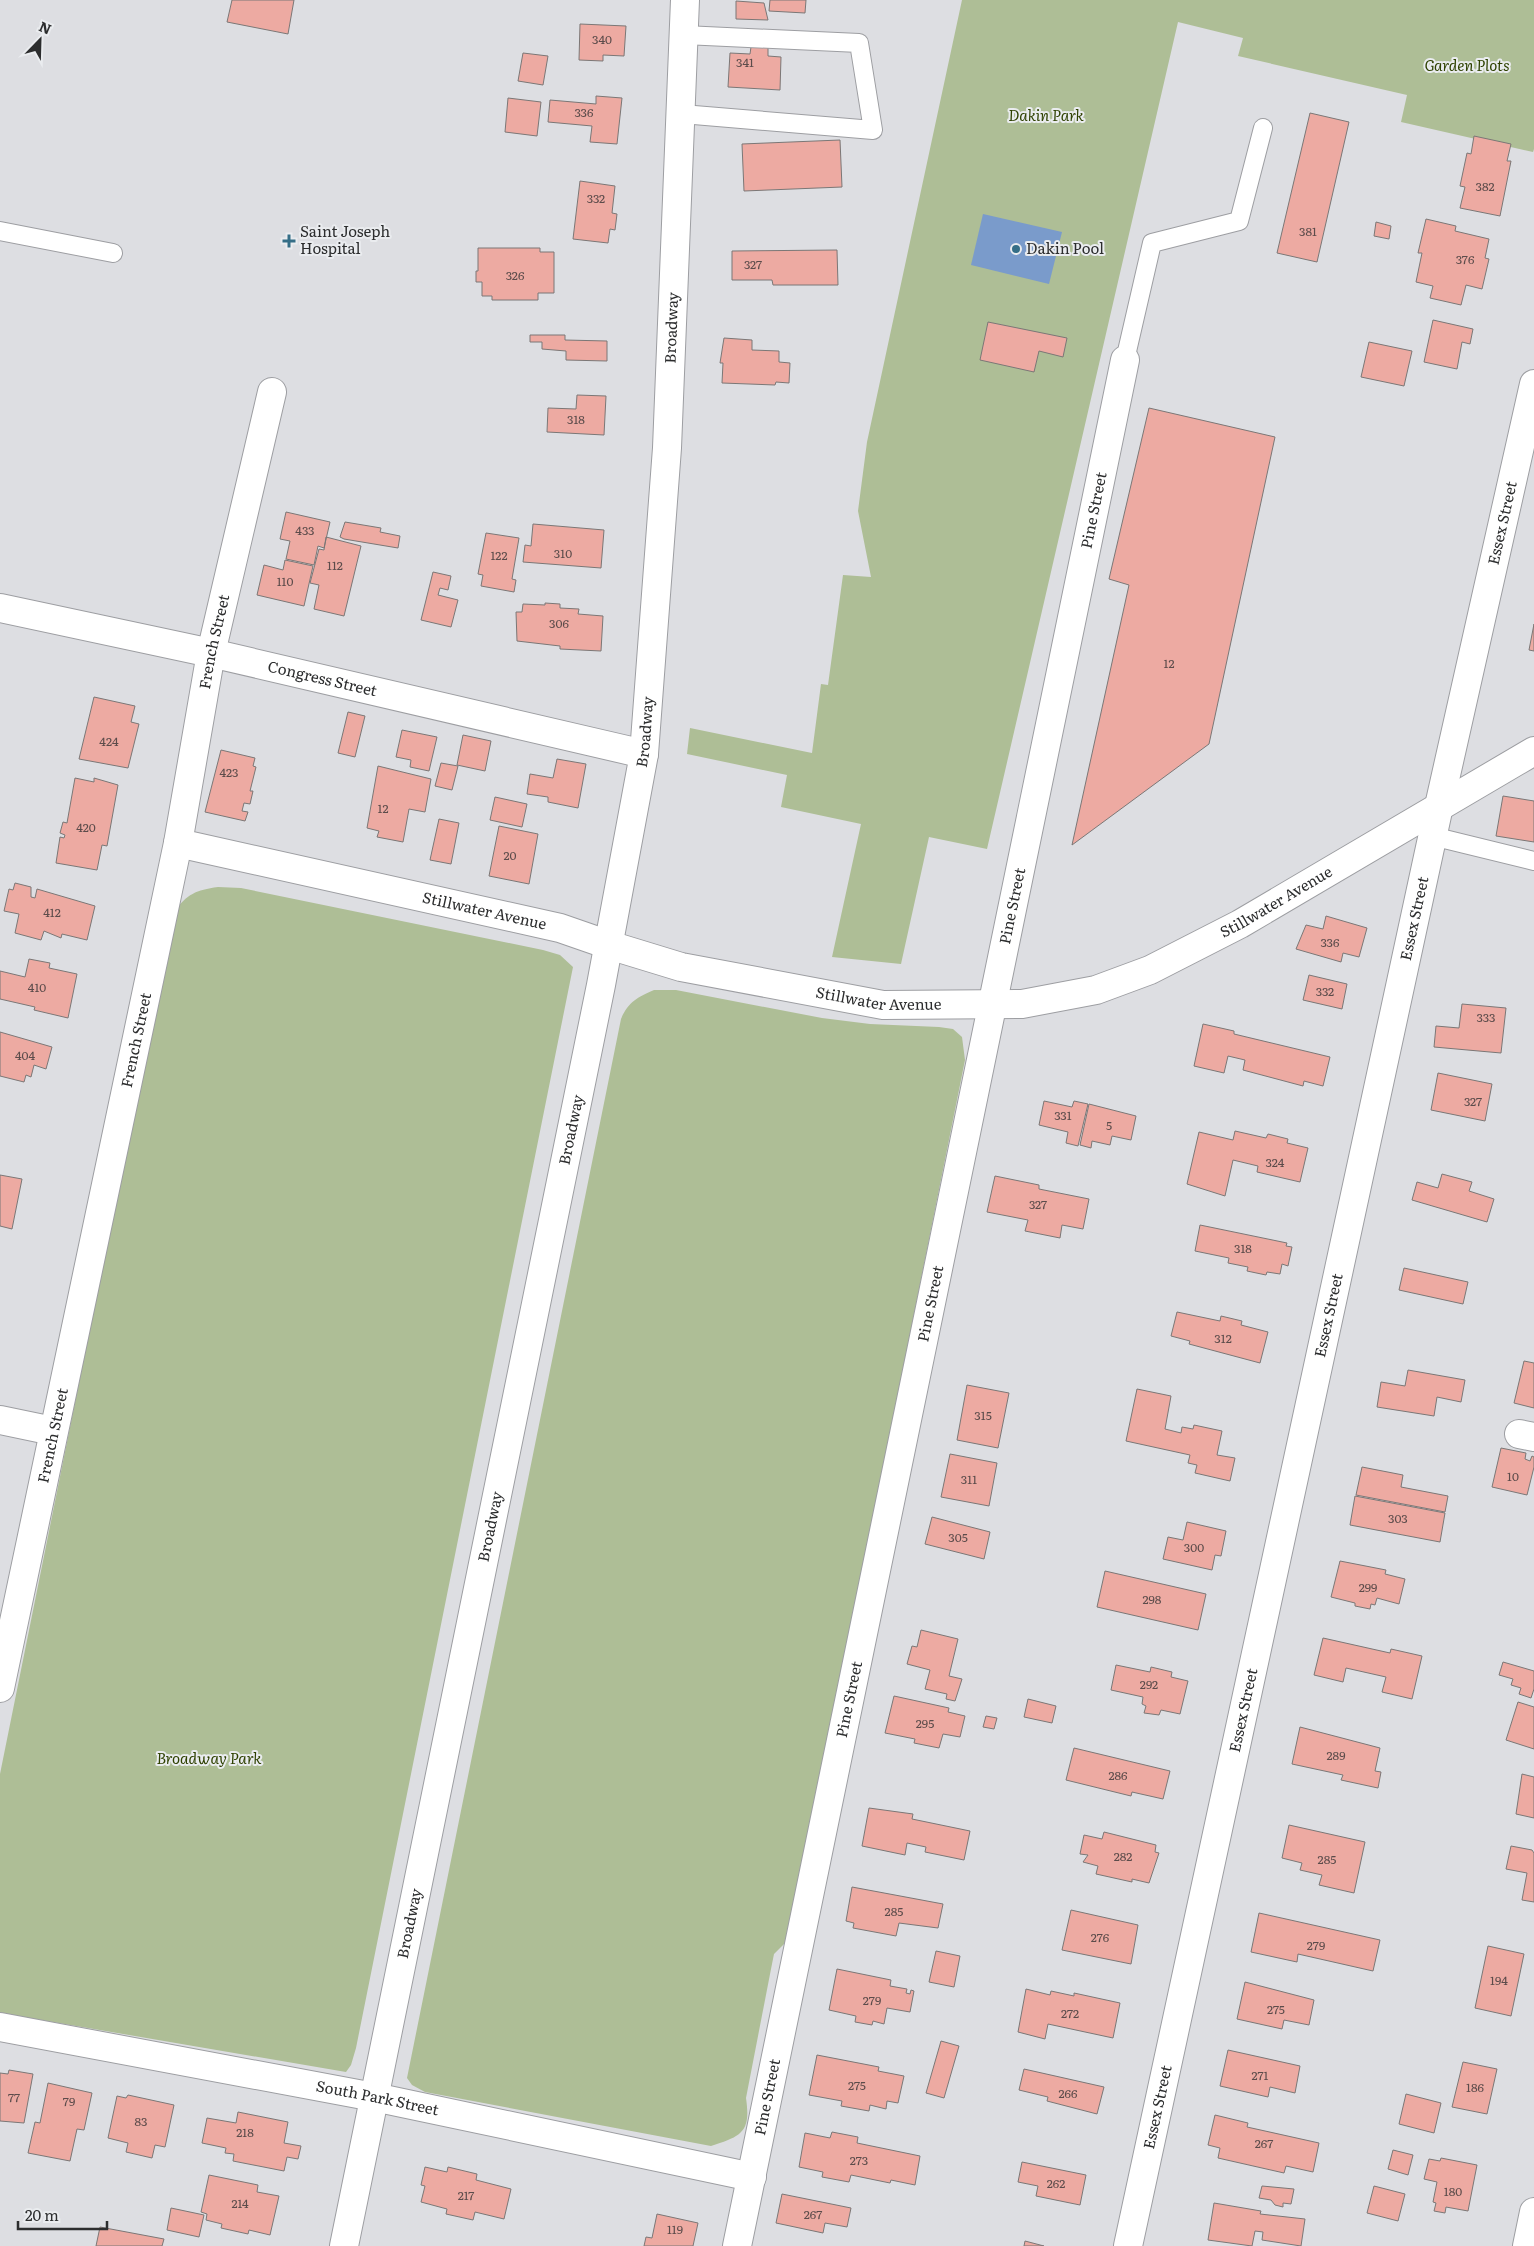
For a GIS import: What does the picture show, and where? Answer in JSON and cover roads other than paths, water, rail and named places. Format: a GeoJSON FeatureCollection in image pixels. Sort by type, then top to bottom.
{"type":"FeatureCollection","features":[{"type":"Feature","properties":{"kind":"street","name":"Broadway"},"geometry":{"type":"LineString","coordinates":[[344,2246],[609,945],[644,754],[667,448],[682,114],[685,0]]}},
{"type":"Feature","properties":{"kind":"street","name":"Pine Street"},"geometry":{"type":"LineString","coordinates":[[737,2246],[1125,360]]}},
{"type":"Feature","properties":{"kind":"street","name":"Essex Street"},"geometry":{"type":"LineString","coordinates":[[1128,2246],[1432,836],[1534,384]]}},
{"type":"Feature","properties":{"kind":"street","name":"French Street"},"geometry":{"type":"LineString","coordinates":[[0,1688],[178,843],[211,653],[272,392]]}},
{"type":"Feature","properties":{"kind":"street","name":"Congress Street"},"geometry":{"type":"LineString","coordinates":[[0,608],[211,653],[644,754]]}},
{"type":"Feature","properties":{"kind":"street","name":"Stillwater Avenue"},"geometry":{"type":"LineString","coordinates":[[178,843],[560,928],[681,967],[883,1004],[1022,1004],[1096,990],[1150,970],[1240,924],[1534,752]]}},
{"type":"Feature","properties":{"kind":"street"},"geometry":{"type":"LineString","coordinates":[[0,1420],[53,1430]]}},
{"type":"Feature","properties":{"kind":"street","name":"South Park Street"},"geometry":{"type":"LineString","coordinates":[[0,2027],[374,2097],[752,2176]]}},
{"type":"Feature","properties":{"kind":"street"},"geometry":{"type":"LineString","coordinates":[[1527,2246],[1534,2212]]}},
{"type":"Feature","properties":{"kind":"lane"},"geometry":{"type":"LineString","coordinates":[[682,114],[873,130],[859,43],[684,35]]}},
{"type":"Feature","properties":{"kind":"lane"},"geometry":{"type":"LineString","coordinates":[[1125,360],[1152,243],[1238,221],[1263,128]]}},
{"type":"Feature","properties":{"kind":"lane"},"geometry":{"type":"LineString","coordinates":[[0,231],[113,253]]}},
{"type":"Feature","properties":{"kind":"lane"},"geometry":{"type":"LineString","coordinates":[[1432,836],[1534,860]]}},
{"type":"Feature","properties":{"kind":"water","name":"Dakin Pool"},"geometry":{"type":"Polygon","coordinates":[[[983,214],[1062,232],[1049,284],[971,265],[983,214]]]}},
{"type":"Feature","properties":{"kind":"place","name":"Saint Joseph Hospital"},"geometry":{"type":"Point","coordinates":[289,241]}},
{"type":"Feature","properties":{"kind":"place","name":"Dakin Pool"},"geometry":{"type":"Point","coordinates":[1016,249]}},
{"type":"Feature","properties":{"kind":"park label","name":"Garden Plots"},"geometry":{"type":"Point","coordinates":[1467,66]}},
{"type":"Feature","properties":{"kind":"park label","name":"Dakin Park"},"geometry":{"type":"Point","coordinates":[1046,116]}},
{"type":"Feature","properties":{"kind":"park label","name":"Broadway Park"},"geometry":{"type":"Point","coordinates":[209,1759]}}]}
